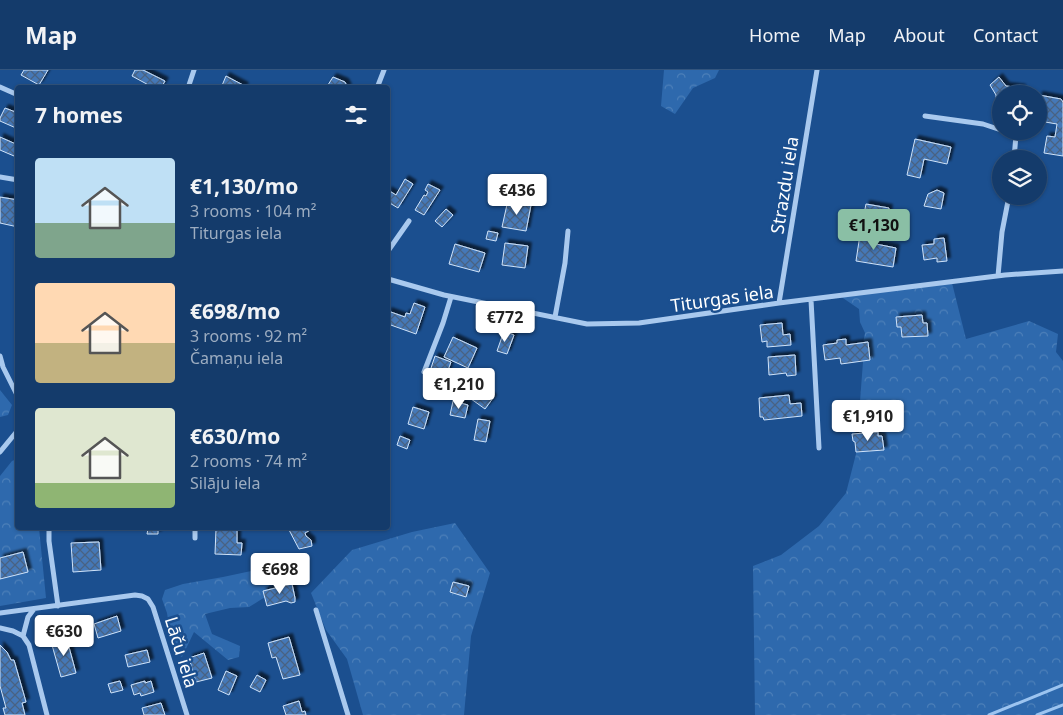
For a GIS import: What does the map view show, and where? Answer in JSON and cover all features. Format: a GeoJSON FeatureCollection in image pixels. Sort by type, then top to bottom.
{"type":"FeatureCollection","features":[{"type":"Feature","properties":{"kind":"street"},"geometry":{"type":"LineString","coordinates":[[189,85],[194,70]]}},
{"type":"Feature","properties":{"kind":"street"},"geometry":{"type":"LineString","coordinates":[[378,85],[384,70]]}},
{"type":"Feature","properties":{"kind":"street","name":"Strazdu iela"},"geometry":{"type":"LineString","coordinates":[[779,303],[816,70]]}},
{"type":"Feature","properties":{"kind":"street"},"geometry":{"type":"LineString","coordinates":[[0,87],[15,94]]}},
{"type":"Feature","properties":{"kind":"street"},"geometry":{"type":"LineString","coordinates":[[925,116],[983,124],[992,127]]}},
{"type":"Feature","properties":{"kind":"street"},"geometry":{"type":"LineString","coordinates":[[0,177],[15,180]]}},
{"type":"Feature","properties":{"kind":"street"},"geometry":{"type":"LineString","coordinates":[[998,276],[1002,232],[1007,205]]}},
{"type":"Feature","properties":{"kind":"street"},"geometry":{"type":"LineString","coordinates":[[390,248],[409,221]]}},
{"type":"Feature","properties":{"kind":"street"},"geometry":{"type":"LineString","coordinates":[[556,317],[565,263],[568,230]]}},
{"type":"Feature","properties":{"kind":"street","name":"Titurgas iela"},"geometry":{"type":"LineString","coordinates":[[390,280],[451,297],[586,324],[639,324],[779,303],[998,276],[1063,270]]}},
{"type":"Feature","properties":{"kind":"street"},"geometry":{"type":"LineString","coordinates":[[424,372],[451,297]]}},
{"type":"Feature","properties":{"kind":"street"},"geometry":{"type":"LineString","coordinates":[[811,300],[819,448]]}},
{"type":"Feature","properties":{"kind":"street"},"geometry":{"type":"LineString","coordinates":[[0,356],[15,392]]}},
{"type":"Feature","properties":{"kind":"street"},"geometry":{"type":"LineString","coordinates":[[0,452],[15,434]]}},
{"type":"Feature","properties":{"kind":"street"},"geometry":{"type":"LineString","coordinates":[[0,613],[58,606],[49,530]]}},
{"type":"Feature","properties":{"kind":"street"},"geometry":{"type":"LineString","coordinates":[[195,530],[195,538]]}},
{"type":"Feature","properties":{"kind":"street","name":"Lāču iela"},"geometry":{"type":"LineString","coordinates":[[58,606],[135,595],[148,599],[153,607],[187,715]]}},
{"type":"Feature","properties":{"kind":"street"},"geometry":{"type":"LineString","coordinates":[[23,636],[28,617],[34,609]]}},
{"type":"Feature","properties":{"kind":"street"},"geometry":{"type":"LineString","coordinates":[[316,610],[348,715]]}},
{"type":"Feature","properties":{"kind":"street"},"geometry":{"type":"LineString","coordinates":[[0,628],[23,636],[29,645],[47,715]]}},
{"type":"Feature","properties":{"kind":"green space"},"geometry":{"type":"Polygon","coordinates":[[[664,70],[719,70],[715,78],[693,88],[675,114],[661,106],[664,70]]]}},
{"type":"Feature","properties":{"kind":"green space"},"geometry":{"type":"Polygon","coordinates":[[[952,283],[966,339],[1029,321],[1058,334],[1056,352],[1063,361],[1063,715],[755,715],[753,566],[781,555],[819,526],[846,493],[856,454],[863,362],[862,348],[865,333],[860,322],[859,309],[840,296],[952,283]]]}},
{"type":"Feature","properties":{"kind":"green space"},"geometry":{"type":"Polygon","coordinates":[[[0,390],[12,405],[8,415],[0,417],[0,390]]]}},
{"type":"Feature","properties":{"kind":"green space"},"geometry":{"type":"Polygon","coordinates":[[[15,460],[15,530],[39,530],[46,598],[0,606],[0,476],[15,460]]]}},
{"type":"Feature","properties":{"kind":"green space"},"geometry":{"type":"Polygon","coordinates":[[[455,523],[490,573],[471,636],[464,715],[363,715],[347,659],[326,630],[311,593],[352,550],[412,532],[455,523]]]}},
{"type":"Feature","properties":{"kind":"green space"},"geometry":{"type":"Polygon","coordinates":[[[266,568],[270,582],[265,597],[249,607],[230,608],[205,614],[212,634],[240,646],[239,657],[228,660],[194,632],[182,657],[173,652],[167,613],[162,599],[165,590],[183,584],[266,568]]]}},
{"type":"Feature","properties":{"kind":"building"},"geometry":{"type":"Polygon","coordinates":[[[24,70],[48,70],[39,85],[21,75],[24,70]]]}},
{"type":"Feature","properties":{"kind":"building"},"geometry":{"type":"Polygon","coordinates":[[[135,70],[143,70],[165,81],[163,85],[148,85],[132,76],[135,70]]]}},
{"type":"Feature","properties":{"kind":"building"},"geometry":{"type":"Polygon","coordinates":[[[226,76],[243,85],[222,85],[226,76]]]}},
{"type":"Feature","properties":{"kind":"building"},"geometry":{"type":"Polygon","coordinates":[[[333,77],[345,82],[346,85],[328,85],[333,77]]]}},
{"type":"Feature","properties":{"kind":"building"},"geometry":{"type":"Polygon","coordinates":[[[999,77],[1005,85],[992,85],[992,88],[990,85],[999,77]]]}},
{"type":"Feature","properties":{"kind":"building"},"geometry":{"type":"Polygon","coordinates":[[[1047,96],[1061,99],[1063,102],[1063,156],[1047,153],[1047,150],[1045,150],[1047,136],[1055,137],[1057,124],[1047,122],[1047,96]]]}},
{"type":"Feature","properties":{"kind":"building"},"geometry":{"type":"Polygon","coordinates":[[[5,108],[15,112],[15,128],[0,121],[5,108]]]}},
{"type":"Feature","properties":{"kind":"building"},"geometry":{"type":"Polygon","coordinates":[[[0,137],[15,144],[14,156],[0,150],[0,137]]]}},
{"type":"Feature","properties":{"kind":"building"},"geometry":{"type":"Polygon","coordinates":[[[915,139],[951,147],[947,164],[924,159],[920,178],[907,175],[915,139]]]}},
{"type":"Feature","properties":{"kind":"building"},"geometry":{"type":"Polygon","coordinates":[[[405,179],[413,184],[398,208],[390,203],[390,191],[396,195],[405,179]]]}},
{"type":"Feature","properties":{"kind":"building"},"geometry":{"type":"Polygon","coordinates":[[[428,184],[440,190],[424,215],[415,210],[428,192],[425,190],[428,184]]]}},
{"type":"Feature","properties":{"kind":"building"},"geometry":{"type":"Polygon","coordinates":[[[937,190],[944,193],[941,209],[924,206],[928,194],[937,190]]]}},
{"type":"Feature","properties":{"kind":"building"},"geometry":{"type":"Polygon","coordinates":[[[0,197],[15,200],[15,226],[0,223],[0,197]]]}},
{"type":"Feature","properties":{"kind":"building"},"geometry":{"type":"Polygon","coordinates":[[[508,200],[531,205],[526,231],[502,227],[508,200]]]}},
{"type":"Feature","properties":{"kind":"building"},"geometry":{"type":"Polygon","coordinates":[[[866,204],[889,208],[887,220],[877,218],[875,227],[862,224],[866,204]]]}},
{"type":"Feature","properties":{"kind":"building"},"geometry":{"type":"Polygon","coordinates":[[[446,209],[453,215],[442,227],[435,221],[446,209]]]}},
{"type":"Feature","properties":{"kind":"building"},"geometry":{"type":"Polygon","coordinates":[[[861,228],[873,230],[871,243],[896,248],[893,267],[856,261],[861,228]]]}},
{"type":"Feature","properties":{"kind":"building"},"geometry":{"type":"Polygon","coordinates":[[[488,231],[498,233],[496,241],[486,239],[488,231]]]}},
{"type":"Feature","properties":{"kind":"building"},"geometry":{"type":"Polygon","coordinates":[[[944,238],[947,261],[937,262],[937,258],[924,260],[922,245],[934,244],[934,239],[944,238]]]}},
{"type":"Feature","properties":{"kind":"building"},"geometry":{"type":"Polygon","coordinates":[[[505,243],[528,246],[525,268],[502,265],[505,243]]]}},
{"type":"Feature","properties":{"kind":"building"},"geometry":{"type":"Polygon","coordinates":[[[455,244],[485,253],[479,272],[449,264],[455,244]]]}},
{"type":"Feature","properties":{"kind":"building"},"geometry":{"type":"Polygon","coordinates":[[[414,303],[425,307],[416,334],[390,325],[390,312],[405,317],[406,313],[410,314],[414,303]]]}},
{"type":"Feature","properties":{"kind":"building"},"geometry":{"type":"Polygon","coordinates":[[[922,315],[923,323],[927,323],[928,336],[902,337],[901,327],[897,327],[896,317],[922,315]]]}},
{"type":"Feature","properties":{"kind":"building"},"geometry":{"type":"Polygon","coordinates":[[[782,323],[783,335],[790,334],[791,345],[767,347],[767,341],[762,342],[760,325],[782,323]]]}},
{"type":"Feature","properties":{"kind":"building"},"geometry":{"type":"Polygon","coordinates":[[[504,331],[514,335],[507,354],[497,351],[504,331]]]}},
{"type":"Feature","properties":{"kind":"building"},"geometry":{"type":"Polygon","coordinates":[[[453,337],[477,348],[468,368],[444,357],[453,337]]]}},
{"type":"Feature","properties":{"kind":"building"},"geometry":{"type":"Polygon","coordinates":[[[846,339],[846,345],[868,342],[870,360],[841,364],[840,358],[825,360],[823,345],[837,343],[837,340],[846,339]]]}},
{"type":"Feature","properties":{"kind":"building"},"geometry":{"type":"Polygon","coordinates":[[[795,355],[796,375],[787,376],[786,373],[769,375],[768,357],[795,355]]]}},
{"type":"Feature","properties":{"kind":"building"},"geometry":{"type":"Polygon","coordinates":[[[435,356],[451,362],[447,373],[431,368],[435,356]]]}},
{"type":"Feature","properties":{"kind":"building"},"geometry":{"type":"Polygon","coordinates":[[[475,385],[493,398],[485,409],[467,396],[475,385]]]}},
{"type":"Feature","properties":{"kind":"building"},"geometry":{"type":"Polygon","coordinates":[[[789,395],[790,404],[801,403],[802,416],[764,420],[763,417],[760,417],[759,398],[789,395]]]}},
{"type":"Feature","properties":{"kind":"building"},"geometry":{"type":"Polygon","coordinates":[[[453,401],[468,405],[465,418],[450,415],[453,401]]]}},
{"type":"Feature","properties":{"kind":"building"},"geometry":{"type":"Polygon","coordinates":[[[413,407],[429,412],[424,429],[408,424],[413,407]]]}},
{"type":"Feature","properties":{"kind":"building"},"geometry":{"type":"Polygon","coordinates":[[[478,419],[490,421],[486,442],[474,440],[478,419]]]}},
{"type":"Feature","properties":{"kind":"building"},"geometry":{"type":"Polygon","coordinates":[[[878,432],[878,436],[882,436],[884,450],[856,452],[852,434],[878,432]]]}},
{"type":"Feature","properties":{"kind":"building"},"geometry":{"type":"Polygon","coordinates":[[[400,436],[410,440],[407,449],[397,445],[400,436]]]}},
{"type":"Feature","properties":{"kind":"building"},"geometry":{"type":"Polygon","coordinates":[[[148,530],[158,530],[158,534],[147,534],[148,530]]]}},
{"type":"Feature","properties":{"kind":"building"},"geometry":{"type":"Polygon","coordinates":[[[216,530],[237,530],[237,543],[242,543],[241,555],[215,554],[216,530]]]}},
{"type":"Feature","properties":{"kind":"building"},"geometry":{"type":"Polygon","coordinates":[[[289,530],[310,530],[305,533],[311,540],[312,546],[299,549],[289,530]]]}},
{"type":"Feature","properties":{"kind":"building"},"geometry":{"type":"Polygon","coordinates":[[[99,542],[101,570],[73,572],[71,543],[99,542]]]}},
{"type":"Feature","properties":{"kind":"building"},"geometry":{"type":"Polygon","coordinates":[[[23,552],[28,572],[0,579],[0,558],[23,552]]]}},
{"type":"Feature","properties":{"kind":"building"},"geometry":{"type":"Polygon","coordinates":[[[453,582],[469,586],[466,597],[450,592],[453,582]]]}},
{"type":"Feature","properties":{"kind":"building"},"geometry":{"type":"Polygon","coordinates":[[[292,584],[295,602],[286,601],[267,606],[263,591],[292,584]]]}},
{"type":"Feature","properties":{"kind":"building"},"geometry":{"type":"Polygon","coordinates":[[[117,616],[121,631],[98,638],[94,624],[117,616]]]}},
{"type":"Feature","properties":{"kind":"building"},"geometry":{"type":"Polygon","coordinates":[[[66,636],[76,673],[61,677],[52,645],[55,644],[54,640],[66,636]]]}},
{"type":"Feature","properties":{"kind":"building"},"geometry":{"type":"Polygon","coordinates":[[[289,637],[300,675],[283,679],[276,657],[272,658],[268,643],[289,637]]]}},
{"type":"Feature","properties":{"kind":"building"},"geometry":{"type":"Polygon","coordinates":[[[0,645],[7,652],[11,660],[14,660],[26,702],[22,703],[25,715],[5,715],[3,708],[6,708],[0,686],[0,645]]]}},
{"type":"Feature","properties":{"kind":"building"},"geometry":{"type":"Polygon","coordinates":[[[147,650],[150,662],[128,667],[125,655],[147,650]]]}},
{"type":"Feature","properties":{"kind":"building"},"geometry":{"type":"Polygon","coordinates":[[[204,653],[212,678],[196,682],[189,658],[204,653]]]}},
{"type":"Feature","properties":{"kind":"building"},"geometry":{"type":"Polygon","coordinates":[[[226,671],[237,676],[229,695],[218,690],[226,671]]]}},
{"type":"Feature","properties":{"kind":"building"},"geometry":{"type":"Polygon","coordinates":[[[257,675],[266,680],[260,692],[250,687],[257,675]]]}},
{"type":"Feature","properties":{"kind":"building"},"geometry":{"type":"Polygon","coordinates":[[[120,681],[123,690],[111,693],[108,684],[120,681]]]}},
{"type":"Feature","properties":{"kind":"building"},"geometry":{"type":"Polygon","coordinates":[[[145,681],[145,683],[151,681],[154,692],[141,696],[140,693],[134,695],[131,685],[145,681]]]}},
{"type":"Feature","properties":{"kind":"building"},"geometry":{"type":"Polygon","coordinates":[[[299,701],[302,712],[305,711],[306,715],[286,715],[283,706],[299,701]]]}},
{"type":"Feature","properties":{"kind":"building"},"geometry":{"type":"Polygon","coordinates":[[[161,703],[165,715],[144,715],[142,708],[161,703]]]}},
{"type":"Feature","properties":{"kind":"waterway"},"geometry":{"type":"LineString","coordinates":[[989,715],[1063,685]]}},
{"type":"Feature","properties":{"kind":"waterway"},"geometry":{"type":"LineString","coordinates":[[1037,715],[1063,705]]}}]}
